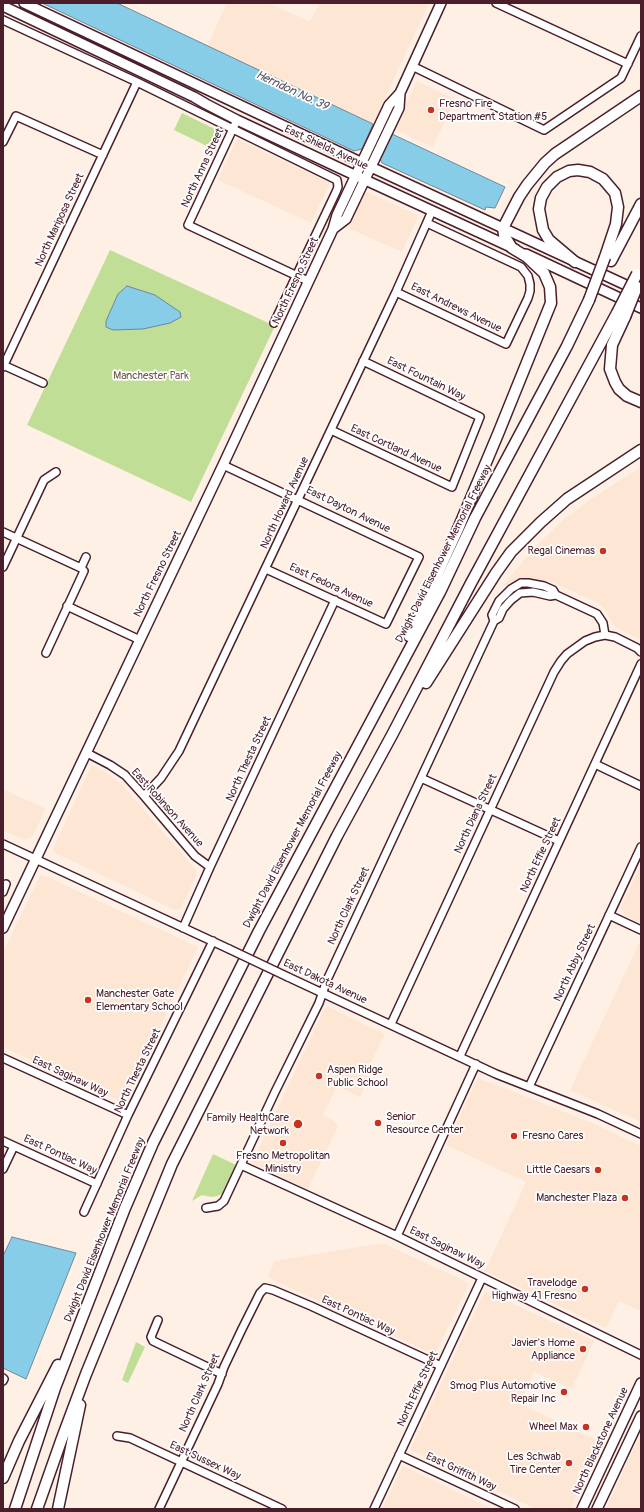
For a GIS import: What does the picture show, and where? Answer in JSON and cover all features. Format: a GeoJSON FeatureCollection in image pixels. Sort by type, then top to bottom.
{"type":"FeatureCollection","features":[{"type":"Feature","properties":{"kind":"highway"},"geometry":{"type":"LineString","coordinates":[[370,720],[458,529],[551,303],[550,287],[544,273],[526,257],[512,248],[504,235],[503,228],[523,191],[545,163],[572,142],[641,96]]}},
{"type":"Feature","properties":{"kind":"highway"},"geometry":{"type":"LineString","coordinates":[[575,262],[549,240],[543,230],[539,209],[541,198],[548,187],[557,178],[569,171],[578,170],[590,172],[603,178],[615,193],[618,207],[616,224],[608,259]]}},
{"type":"Feature","properties":{"kind":"highway","name":"Dwight David Eisenhower Memorial Freeway"},"geometry":{"type":"LineString","coordinates":[[15,1509],[55,1388],[125,1208],[153,1143],[259,931],[370,720],[440,592],[475,518],[567,346],[608,259],[641,204]]}},
{"type":"Feature","properties":{"kind":"highway"},"geometry":{"type":"LineString","coordinates":[[37,1509],[60,1441],[86,1374],[172,1164],[337,836],[392,735],[470,585],[621,315],[640,273]]}},
{"type":"Feature","properties":{"kind":"highway"},"geometry":{"type":"LineString","coordinates":[[621,315],[612,345],[610,369],[619,388],[627,396],[641,402]]}},
{"type":"Feature","properties":{"kind":"highway"},"geometry":{"type":"LineString","coordinates":[[392,735],[511,552],[537,525],[567,499],[641,450]]}},
{"type":"Feature","properties":{"kind":"highway"},"geometry":{"type":"LineString","coordinates":[[3,1478],[19,1441],[79,1326]]}},
{"type":"Feature","properties":{"kind":"highway"},"geometry":{"type":"LineString","coordinates":[[58,1509],[86,1374]]}},
{"type":"Feature","properties":{"kind":"main road","name":"East Shields Avenue"},"geometry":{"type":"LineString","coordinates":[[24,3],[362,163],[641,292]]}},
{"type":"Feature","properties":{"kind":"main road","name":"North Fresno Street"},"geometry":{"type":"LineString","coordinates":[[3,928],[224,465],[333,229],[337,215],[355,176],[389,105],[400,93],[441,3]]}},
{"type":"Feature","properties":{"kind":"main road","name":"East Shields Avenue"},"geometry":{"type":"LineString","coordinates":[[3,6],[355,176],[641,308]]}},
{"type":"Feature","properties":{"kind":"main road","name":"North Fresno Street"},"geometry":{"type":"LineString","coordinates":[[333,229],[346,219],[399,108],[400,93]]}},
{"type":"Feature","properties":{"kind":"main road"},"geometry":{"type":"LineString","coordinates":[[237,120],[245,116],[249,116],[279,130],[303,135]]}},
{"type":"Feature","properties":{"kind":"main road","name":"North Blackstone Avenue"},"geometry":{"type":"LineString","coordinates":[[582,1509],[641,1383]]}},
{"type":"Feature","properties":{"kind":"main road"},"geometry":{"type":"LineString","coordinates":[[597,1509],[641,1416]]}},
{"type":"Feature","properties":{"kind":"street"},"geometry":{"type":"LineString","coordinates":[[496,3],[628,64]]}},
{"type":"Feature","properties":{"kind":"street"},"geometry":{"type":"LineString","coordinates":[[3,20],[137,82],[337,180],[338,187],[336,192],[274,323]]}},
{"type":"Feature","properties":{"kind":"street"},"geometry":{"type":"LineString","coordinates":[[412,66],[544,130],[621,78],[641,36]]}},
{"type":"Feature","properties":{"kind":"street","name":"North Mariposa Street"},"geometry":{"type":"LineString","coordinates":[[3,366],[137,82]]}},
{"type":"Feature","properties":{"kind":"street"},"geometry":{"type":"LineString","coordinates":[[3,142],[16,116],[103,155]]}},
{"type":"Feature","properties":{"kind":"street","name":"North Anna Street"},"geometry":{"type":"LineString","coordinates":[[237,120],[188,225],[296,276]]}},
{"type":"Feature","properties":{"kind":"street","name":"North Howard Avenue"},"geometry":{"type":"LineString","coordinates":[[144,796],[161,778],[179,751],[266,569],[432,212]]}},
{"type":"Feature","properties":{"kind":"street","name":"East Andrews Avenue"},"geometry":{"type":"LineString","coordinates":[[396,292],[506,344],[530,292],[529,279],[526,272],[521,267],[427,223]]}},
{"type":"Feature","properties":{"kind":"street"},"geometry":{"type":"LineString","coordinates":[[296,276],[308,281]]}},
{"type":"Feature","properties":{"kind":"street","name":"East Fountain Way"},"geometry":{"type":"LineString","coordinates":[[363,361],[480,417],[452,487]]}},
{"type":"Feature","properties":{"kind":"street"},"geometry":{"type":"LineString","coordinates":[[3,366],[42,383]]}},
{"type":"Feature","properties":{"kind":"street","name":"East Cortland Avenue"},"geometry":{"type":"LineString","coordinates":[[330,430],[452,487]]}},
{"type":"Feature","properties":{"kind":"street","name":"East Dayton Avenue"},"geometry":{"type":"LineString","coordinates":[[224,465],[420,557],[386,624]]}},
{"type":"Feature","properties":{"kind":"street"},"geometry":{"type":"LineString","coordinates":[[3,567],[44,480],[56,472]]}},
{"type":"Feature","properties":{"kind":"street"},"geometry":{"type":"LineString","coordinates":[[3,532],[81,568],[84,572],[46,653]]}},
{"type":"Feature","properties":{"kind":"street"},"geometry":{"type":"LineString","coordinates":[[81,568],[86,557]]}},
{"type":"Feature","properties":{"kind":"street","name":"East Fedora Avenue"},"geometry":{"type":"LineString","coordinates":[[266,569],[386,624]]}},
{"type":"Feature","properties":{"kind":"street","name":"North Clark Street"},"geometry":{"type":"LineString","coordinates":[[206,1208],[218,1206],[224,1200],[319,1003],[330,973],[494,621],[499,618],[506,604],[514,596],[526,592],[538,592],[550,596],[556,595],[553,590],[535,584],[528,583],[517,585],[507,592],[496,606],[492,615],[494,621]]}},
{"type":"Feature","properties":{"kind":"street"},"geometry":{"type":"LineString","coordinates":[[556,595],[597,614],[603,623],[605,635],[615,637],[637,648],[641,652]]}},
{"type":"Feature","properties":{"kind":"street","name":"North Thesta Street"},"geometry":{"type":"LineString","coordinates":[[183,928],[335,600]]}},
{"type":"Feature","properties":{"kind":"street"},"geometry":{"type":"LineString","coordinates":[[67,606],[140,640]]}},
{"type":"Feature","properties":{"kind":"street","name":"North Diana Street"},"geometry":{"type":"LineString","coordinates":[[391,1024],[554,672],[567,654],[585,641],[605,635]]}},
{"type":"Feature","properties":{"kind":"street","name":"North Effie Street"},"geometry":{"type":"LineString","coordinates":[[460,1056],[641,664]]}},
{"type":"Feature","properties":{"kind":"street","name":"East Robinson Avenue"},"geometry":{"type":"LineString","coordinates":[[86,753],[110,765],[124,775],[195,856],[210,867]]}},
{"type":"Feature","properties":{"kind":"street"},"geometry":{"type":"LineString","coordinates":[[595,764],[641,786]]}},
{"type":"Feature","properties":{"kind":"street"},"geometry":{"type":"LineString","coordinates":[[421,778],[559,841]]}},
{"type":"Feature","properties":{"kind":"street","name":"East Dakota Avenue"},"geometry":{"type":"LineString","coordinates":[[3,844],[476,1064],[598,1114],[641,1134]]}},
{"type":"Feature","properties":{"kind":"street","name":"North Abby Street"},"geometry":{"type":"LineString","coordinates":[[529,1087],[641,847]]}},
{"type":"Feature","properties":{"kind":"street"},"geometry":{"type":"LineString","coordinates":[[3,892],[6,884]]}},
{"type":"Feature","properties":{"kind":"street"},"geometry":{"type":"LineString","coordinates":[[609,915],[641,930]]}},
{"type":"Feature","properties":{"kind":"street","name":"North Thesta Street"},"geometry":{"type":"LineString","coordinates":[[84,1212],[128,1116],[213,941]]}},
{"type":"Feature","properties":{"kind":"street","name":"East Saginaw Way"},"geometry":{"type":"LineString","coordinates":[[3,1058],[128,1116]]}},
{"type":"Feature","properties":{"kind":"street"},"geometry":{"type":"LineString","coordinates":[[397,1236],[476,1064]]}},
{"type":"Feature","properties":{"kind":"street","name":"East Pontiac Way"},"geometry":{"type":"LineString","coordinates":[[3,1141],[97,1184]]}},
{"type":"Feature","properties":{"kind":"street","name":"East Pontiac Way"},"geometry":{"type":"LineString","coordinates":[[3,1169],[14,1146]]}},
{"type":"Feature","properties":{"kind":"street","name":"East Saginaw Way"},"geometry":{"type":"LineString","coordinates":[[241,1165],[397,1236],[641,1355]]}},
{"type":"Feature","properties":{"kind":"street","name":"North Effie Street"},"geometry":{"type":"LineString","coordinates":[[374,1509],[482,1278]]}},
{"type":"Feature","properties":{"kind":"street","name":"North Clark Street"},"geometry":{"type":"LineString","coordinates":[[159,1509],[242,1329],[260,1294],[265,1288]]}},
{"type":"Feature","properties":{"kind":"street","name":"East Pontiac Way"},"geometry":{"type":"LineString","coordinates":[[265,1288],[311,1306],[441,1366]]}},
{"type":"Feature","properties":{"kind":"street"},"geometry":{"type":"LineString","coordinates":[[158,1320],[151,1337],[153,1341],[222,1374]]}},
{"type":"Feature","properties":{"kind":"street","name":"East Sussex Way"},"geometry":{"type":"LineString","coordinates":[[117,1436],[130,1438],[282,1509]]}},
{"type":"Feature","properties":{"kind":"street","name":"East Griffith Way"},"geometry":{"type":"LineString","coordinates":[[399,1455],[515,1509]]}},
{"type":"Feature","properties":{"kind":"shaded area"},"geometry":{"type":"Polygon","coordinates":[[[227,3],[269,3],[310,22],[320,3],[429,3],[373,124],[207,46],[227,3]]]}},
{"type":"Feature","properties":{"kind":"shaded area"},"geometry":{"type":"Polygon","coordinates":[[[417,81],[455,99],[433,147],[394,129],[417,81]]]}},
{"type":"Feature","properties":{"kind":"shaded area"},"geometry":{"type":"Polygon","coordinates":[[[237,139],[330,183],[311,223],[218,180],[237,139]]]}},
{"type":"Feature","properties":{"kind":"shaded area"},"geometry":{"type":"Polygon","coordinates":[[[367,192],[417,215],[417,219],[402,252],[348,228],[364,194],[367,192]]]}},
{"type":"Feature","properties":{"kind":"shaded area"},"geometry":{"type":"Polygon","coordinates":[[[641,467],[641,640],[617,628],[612,623],[606,610],[598,603],[552,582],[534,578],[520,580],[503,586],[532,550],[564,519],[591,499],[641,467]]]}},
{"type":"Feature","properties":{"kind":"shaded area"},"geometry":{"type":"Polygon","coordinates":[[[92,765],[104,771],[123,786],[196,870],[197,874],[180,909],[175,910],[53,852],[53,849],[92,765]]]}},
{"type":"Feature","properties":{"kind":"shaded area"},"geometry":{"type":"Polygon","coordinates":[[[3,789],[46,809],[32,837],[24,840],[3,830],[3,789]]]}},
{"type":"Feature","properties":{"kind":"shaded area"},"geometry":{"type":"Polygon","coordinates":[[[641,864],[641,923],[624,915],[621,907],[641,864]]]}},
{"type":"Feature","properties":{"kind":"shaded area","name":"Manchester Gate Elementary School"},"geometry":{"type":"Polygon","coordinates":[[[43,875],[198,947],[124,1103],[3,1047],[3,953],[40,876],[43,875]]]}},
{"type":"Feature","properties":{"kind":"shaded area"},"geometry":{"type":"Polygon","coordinates":[[[641,939],[641,1122],[570,1090],[641,939]]]}},
{"type":"Feature","properties":{"kind":"shaded area"},"geometry":{"type":"Polygon","coordinates":[[[328,1007],[385,1034],[366,1073],[370,1075],[360,1097],[337,1086],[323,1115],[332,1120],[338,1126],[308,1189],[252,1163],[325,1008],[328,1007]]]}},
{"type":"Feature","properties":{"kind":"shaded area"},"geometry":{"type":"Polygon","coordinates":[[[478,1078],[590,1122],[641,1146],[641,1311],[619,1301],[606,1328],[485,1271],[526,1182],[446,1145],[478,1078]]]}},
{"type":"Feature","properties":{"kind":"shaded area"},"geometry":{"type":"Polygon","coordinates":[[[377,1244],[385,1244],[469,1283],[435,1355],[267,1277],[275,1261],[377,1244]]]}},
{"type":"Feature","properties":{"kind":"shaded area"},"geometry":{"type":"Polygon","coordinates":[[[485,1291],[594,1341],[572,1389],[534,1372],[520,1404],[601,1442],[570,1509],[536,1509],[410,1450],[485,1291]]]}},
{"type":"Feature","properties":{"kind":"shaded area"},"geometry":{"type":"Polygon","coordinates":[[[641,1434],[641,1509],[606,1509],[630,1456],[641,1434]]]}},
{"type":"Feature","properties":{"kind":"shaded area"},"geometry":{"type":"Polygon","coordinates":[[[403,1466],[430,1479],[492,1509],[382,1509],[403,1466]]]}},
{"type":"Feature","properties":{"kind":"green space"},"geometry":{"type":"Polygon","coordinates":[[[182,113],[221,132],[213,149],[174,130],[182,113]]]}},
{"type":"Feature","properties":{"kind":"green space","name":"Manchester Park"},"geometry":{"type":"Polygon","coordinates":[[[110,250],[275,326],[191,502],[27,425],[110,250]]]}},
{"type":"Feature","properties":{"kind":"green space"},"geometry":{"type":"Polygon","coordinates":[[[213,1154],[236,1165],[222,1194],[212,1197],[202,1195],[192,1201],[213,1154]]]}},
{"type":"Feature","properties":{"kind":"green space"},"geometry":{"type":"Polygon","coordinates":[[[136,1342],[145,1347],[128,1383],[122,1380],[136,1342]]]}},
{"type":"Feature","properties":{"kind":"water","name":"Herndon No. 39"},"geometry":{"type":"Polygon","coordinates":[[[42,3],[117,3],[373,124],[362,149],[354,151],[42,3]]]}},
{"type":"Feature","properties":{"kind":"water"},"geometry":{"type":"Polygon","coordinates":[[[392,134],[505,187],[495,208],[486,207],[485,210],[382,163],[380,159],[392,134]]]}},
{"type":"Feature","properties":{"kind":"water"},"geometry":{"type":"Polygon","coordinates":[[[127,286],[155,295],[180,312],[181,317],[170,323],[143,329],[113,330],[106,327],[106,321],[118,294],[127,286]]]}},
{"type":"Feature","properties":{"kind":"water"},"geometry":{"type":"Polygon","coordinates":[[[12,1237],[76,1253],[26,1379],[3,1368],[3,1256],[12,1237]]]}},
{"type":"Feature","properties":{"kind":"place","name":"Fresno Fire Department Station #5"},"geometry":{"type":"Point","coordinates":[431,110]}},
{"type":"Feature","properties":{"kind":"place","name":"Regal Cinemas"},"geometry":{"type":"Point","coordinates":[603,551]}},
{"type":"Feature","properties":{"kind":"place","name":"Manchester Gate Elementary School"},"geometry":{"type":"Point","coordinates":[88,1000]}},
{"type":"Feature","properties":{"kind":"place","name":"Aspen Ridge Public School"},"geometry":{"type":"Point","coordinates":[319,1076]}},
{"type":"Feature","properties":{"kind":"place","name":"Senior Resource Center"},"geometry":{"type":"Point","coordinates":[378,1123]}},
{"type":"Feature","properties":{"kind":"place","name":"Family HealthCare Network"},"geometry":{"type":"Point","coordinates":[298,1124]}},
{"type":"Feature","properties":{"kind":"place","name":"Fresno Cares"},"geometry":{"type":"Point","coordinates":[514,1136]}},
{"type":"Feature","properties":{"kind":"place","name":"Fresno Metropolitan Ministry"},"geometry":{"type":"Point","coordinates":[283,1143]}},
{"type":"Feature","properties":{"kind":"place","name":"Little Caesars"},"geometry":{"type":"Point","coordinates":[598,1170]}},
{"type":"Feature","properties":{"kind":"place","name":"Manchester Plaza"},"geometry":{"type":"Point","coordinates":[625,1198]}},
{"type":"Feature","properties":{"kind":"place","name":"Travelodge Highway 41 Fresno"},"geometry":{"type":"Point","coordinates":[585,1289]}},
{"type":"Feature","properties":{"kind":"place","name":"Javier's Home Appliance"},"geometry":{"type":"Point","coordinates":[583,1349]}},
{"type":"Feature","properties":{"kind":"place","name":"Smog Plus Automotive Repair Inc"},"geometry":{"type":"Point","coordinates":[564,1392]}},
{"type":"Feature","properties":{"kind":"place","name":"Wheel Max"},"geometry":{"type":"Point","coordinates":[586,1427]}},
{"type":"Feature","properties":{"kind":"place","name":"Les Schwab Tire Center"},"geometry":{"type":"Point","coordinates":[569,1463]}}]}
